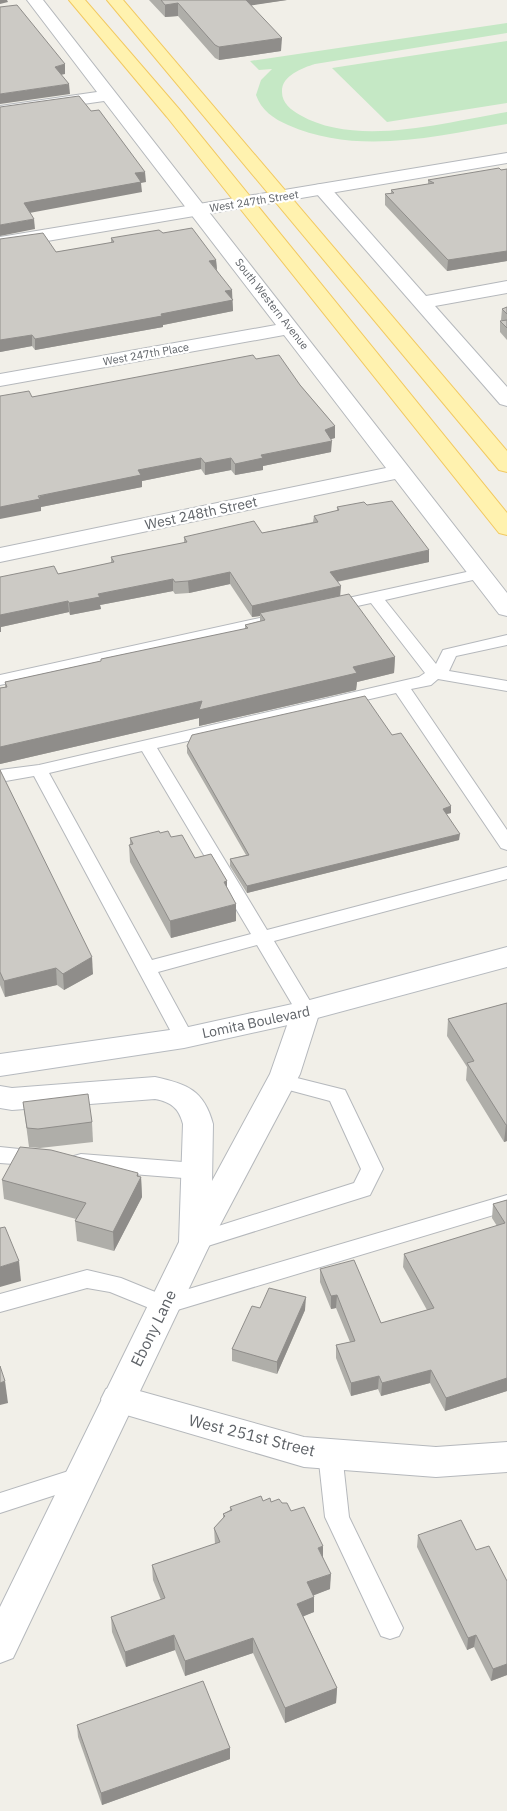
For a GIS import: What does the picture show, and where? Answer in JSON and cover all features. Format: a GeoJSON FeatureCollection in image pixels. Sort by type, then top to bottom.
{"type":"FeatureCollection","features":[{"type":"Feature","properties":{"kind":"main road"},"geometry":{"type":"LineString","coordinates":[[76,0],[173,113],[507,528]]}},
{"type":"Feature","properties":{"kind":"main road"},"geometry":{"type":"LineString","coordinates":[[115,0],[507,465]]}},
{"type":"Feature","properties":{"kind":"street","name":"South Western Avenue"},"geometry":{"type":"LineString","coordinates":[[31,4],[110,95],[507,609]]}},
{"type":"Feature","properties":{"kind":"street"},"geometry":{"type":"LineString","coordinates":[[0,111],[110,95]]}},
{"type":"Feature","properties":{"kind":"street","name":"West 247th Street"},"geometry":{"type":"LineString","coordinates":[[0,243],[507,158]]}},
{"type":"Feature","properties":{"kind":"street"},"geometry":{"type":"LineString","coordinates":[[322,189],[507,400]]}},
{"type":"Feature","properties":{"kind":"street"},"geometry":{"type":"LineString","coordinates":[[420,303],[507,287]]}},
{"type":"Feature","properties":{"kind":"street","name":"West 247th Place"},"geometry":{"type":"LineString","coordinates":[[0,380],[291,328]]}},
{"type":"Feature","properties":{"kind":"street","name":"West 248th Street"},"geometry":{"type":"LineString","coordinates":[[0,555],[401,471]]}},
{"type":"Feature","properties":{"kind":"street","name":"Lomita Boulevard"},"geometry":{"type":"LineString","coordinates":[[0,1065],[184,1038],[306,1011],[507,957]]}},
{"type":"Feature","properties":{"kind":"street","name":"Ebony Lane"},"geometry":{"type":"LineString","coordinates":[[0,1646],[195,1242],[281,1081],[306,1011]]}},
{"type":"Feature","properties":{"kind":"street"},"geometry":{"type":"LineString","coordinates":[[0,1098],[12,1099],[155,1088],[174,1092],[187,1100],[195,1111],[198,1124],[195,1242]]}},
{"type":"Feature","properties":{"kind":"street","name":"West 251st Street"},"geometry":{"type":"LineString","coordinates":[[118,1399],[304,1452],[436,1462],[507,1456]]}},
{"type":"Feature","properties":{"kind":"lane"},"geometry":{"type":"LineString","coordinates":[[317,610],[480,574]]}},
{"type":"Feature","properties":{"kind":"lane"},"geometry":{"type":"LineString","coordinates":[[375,597],[435,674],[507,686]]}},
{"type":"Feature","properties":{"kind":"lane"},"geometry":{"type":"LineString","coordinates":[[0,680],[288,616]]}},
{"type":"Feature","properties":{"kind":"lane"},"geometry":{"type":"LineString","coordinates":[[0,776],[39,770],[424,682],[442,668],[449,653],[507,640]]}},
{"type":"Feature","properties":{"kind":"lane"},"geometry":{"type":"LineString","coordinates":[[401,687],[507,844]]}},
{"type":"Feature","properties":{"kind":"lane"},"geometry":{"type":"LineString","coordinates":[[147,745],[306,1011]]}},
{"type":"Feature","properties":{"kind":"lane"},"geometry":{"type":"LineString","coordinates":[[39,770],[184,1038]]}},
{"type":"Feature","properties":{"kind":"lane"},"geometry":{"type":"LineString","coordinates":[[147,968],[507,873]]}},
{"type":"Feature","properties":{"kind":"lane"},"geometry":{"type":"LineString","coordinates":[[195,1242],[362,1189],[372,1169],[338,1095],[281,1081]]}},
{"type":"Feature","properties":{"kind":"lane"},"geometry":{"type":"LineString","coordinates":[[0,1155],[196,1171]]}},
{"type":"Feature","properties":{"kind":"lane"},"geometry":{"type":"LineString","coordinates":[[0,1303],[87,1279],[113,1284],[164,1305],[507,1203]]}},
{"type":"Feature","properties":{"kind":"lane"},"geometry":{"type":"LineString","coordinates":[[330,1453],[337,1517],[390,1628]]}},
{"type":"Feature","properties":{"kind":"lane"},"geometry":{"type":"LineString","coordinates":[[0,1503],[81,1477]]}},
{"type":"Feature","properties":{"kind":"green space"},"geometry":{"type":"Polygon","coordinates":[[[507,23],[507,33],[315,64],[299,70],[289,77],[283,86],[282,96],[288,106],[300,115],[323,125],[348,130],[402,130],[507,112],[507,124],[453,134],[397,141],[342,140],[315,134],[283,123],[265,110],[256,95],[261,80],[272,69],[259,70],[250,61],[507,23]]]}},
{"type":"Feature","properties":{"kind":"green space"},"geometry":{"type":"Polygon","coordinates":[[[507,41],[507,103],[387,122],[332,68],[507,41]]]}},
{"type":"Feature","properties":{"kind":"building"},"geometry":{"type":"Polygon","coordinates":[[[161,0],[246,0],[282,38],[219,47],[215,45],[178,3],[165,5],[161,0]]]}},
{"type":"Feature","properties":{"kind":"building"},"geometry":{"type":"Polygon","coordinates":[[[17,5],[65,64],[55,67],[69,84],[0,94],[0,7],[17,5]]]}},
{"type":"Feature","properties":{"kind":"building"},"geometry":{"type":"Polygon","coordinates":[[[79,96],[91,111],[99,110],[145,172],[135,173],[141,182],[24,203],[34,219],[0,225],[0,107],[79,96]]]}},
{"type":"Feature","properties":{"kind":"building"},"geometry":{"type":"Polygon","coordinates":[[[499,168],[501,170],[507,169],[507,251],[448,260],[385,194],[394,193],[391,190],[434,183],[428,180],[499,168]]]}},
{"type":"Feature","properties":{"kind":"building"},"geometry":{"type":"Polygon","coordinates":[[[192,228],[216,260],[209,261],[232,290],[225,291],[233,300],[161,314],[162,316],[35,339],[32,335],[0,340],[0,239],[43,233],[56,252],[114,242],[111,238],[159,230],[163,233],[192,228]]]}},
{"type":"Feature","properties":{"kind":"building"},"geometry":{"type":"Polygon","coordinates":[[[507,307],[507,314],[502,309],[507,307]]]}},
{"type":"Feature","properties":{"kind":"building"},"geometry":{"type":"Polygon","coordinates":[[[507,320],[507,328],[500,321],[507,320]]]}},
{"type":"Feature","properties":{"kind":"building"},"geometry":{"type":"Polygon","coordinates":[[[253,355],[256,359],[279,355],[300,385],[335,426],[325,430],[332,441],[261,455],[263,458],[235,464],[231,458],[205,463],[201,458],[138,470],[141,475],[38,496],[40,499],[0,507],[0,396],[29,391],[32,397],[253,355]]]}},
{"type":"Feature","properties":{"kind":"building"},"geometry":{"type":"Polygon","coordinates":[[[392,501],[429,550],[330,572],[341,586],[252,606],[230,572],[188,581],[175,582],[173,579],[98,594],[100,597],[69,603],[68,601],[0,615],[0,577],[54,566],[58,574],[114,562],[111,557],[187,542],[184,537],[254,521],[262,533],[318,522],[314,516],[339,510],[337,507],[364,502],[367,505],[392,501]]]}},
{"type":"Feature","properties":{"kind":"building"},"geometry":{"type":"Polygon","coordinates":[[[349,594],[395,657],[353,667],[357,673],[199,710],[202,701],[0,747],[0,688],[7,687],[5,682],[101,661],[101,659],[248,628],[245,625],[265,620],[260,613],[349,594]]]}},
{"type":"Feature","properties":{"kind":"building"},"geometry":{"type":"Polygon","coordinates":[[[365,696],[392,735],[401,733],[451,806],[443,809],[460,834],[247,886],[230,859],[249,855],[187,746],[192,735],[365,696]]]}},
{"type":"Feature","properties":{"kind":"building"},"geometry":{"type":"Polygon","coordinates":[[[0,770],[92,957],[63,974],[56,968],[4,981],[0,972],[0,770]]]}},
{"type":"Feature","properties":{"kind":"building"},"geometry":{"type":"Polygon","coordinates":[[[159,831],[160,833],[168,831],[171,837],[182,835],[195,858],[211,854],[227,881],[224,882],[236,904],[170,921],[129,845],[133,844],[130,838],[159,831]]]}},
{"type":"Feature","properties":{"kind":"building"},"geometry":{"type":"Polygon","coordinates":[[[507,1003],[506,1125],[467,1063],[474,1061],[448,1019],[507,1003]]]}},
{"type":"Feature","properties":{"kind":"building"},"geometry":{"type":"Polygon","coordinates":[[[88,1094],[92,1122],[38,1129],[27,1128],[23,1102],[88,1094]]]}},
{"type":"Feature","properties":{"kind":"building"},"geometry":{"type":"Polygon","coordinates":[[[20,1147],[51,1150],[138,1173],[137,1176],[141,1177],[113,1232],[75,1221],[86,1203],[2,1180],[20,1147]]]}},
{"type":"Feature","properties":{"kind":"building"},"geometry":{"type":"Polygon","coordinates":[[[507,1200],[507,1378],[446,1398],[431,1370],[382,1383],[379,1376],[351,1383],[336,1345],[355,1341],[337,1295],[331,1296],[320,1269],[354,1260],[381,1323],[434,1308],[404,1254],[505,1223],[493,1204],[507,1200]]]}},
{"type":"Feature","properties":{"kind":"building"},"geometry":{"type":"Polygon","coordinates":[[[5,1227],[19,1261],[0,1267],[0,1228],[5,1227]]]}},
{"type":"Feature","properties":{"kind":"building"},"geometry":{"type":"Polygon","coordinates":[[[269,1288],[306,1297],[277,1362],[232,1349],[252,1306],[260,1308],[269,1288]]]}},
{"type":"Feature","properties":{"kind":"building"},"geometry":{"type":"Polygon","coordinates":[[[0,1366],[5,1381],[0,1383],[0,1366]]]}},
{"type":"Feature","properties":{"kind":"building"},"geometry":{"type":"Polygon","coordinates":[[[261,1496],[263,1501],[270,1498],[271,1502],[279,1499],[282,1503],[287,1503],[291,1511],[304,1507],[323,1546],[318,1548],[331,1574],[307,1582],[314,1597],[297,1604],[337,1688],[285,1708],[253,1638],[185,1661],[174,1635],[125,1652],[111,1617],[165,1598],[152,1565],[220,1542],[214,1528],[225,1516],[223,1514],[232,1510],[230,1507],[261,1496]]]}},
{"type":"Feature","properties":{"kind":"building"},"geometry":{"type":"Polygon","coordinates":[[[461,1520],[476,1550],[489,1546],[507,1581],[507,1664],[493,1669],[476,1635],[468,1638],[418,1535],[461,1520]]]}},
{"type":"Feature","properties":{"kind":"building"},"geometry":{"type":"Polygon","coordinates":[[[203,1681],[230,1748],[101,1793],[77,1725],[203,1681]]]}}]}
